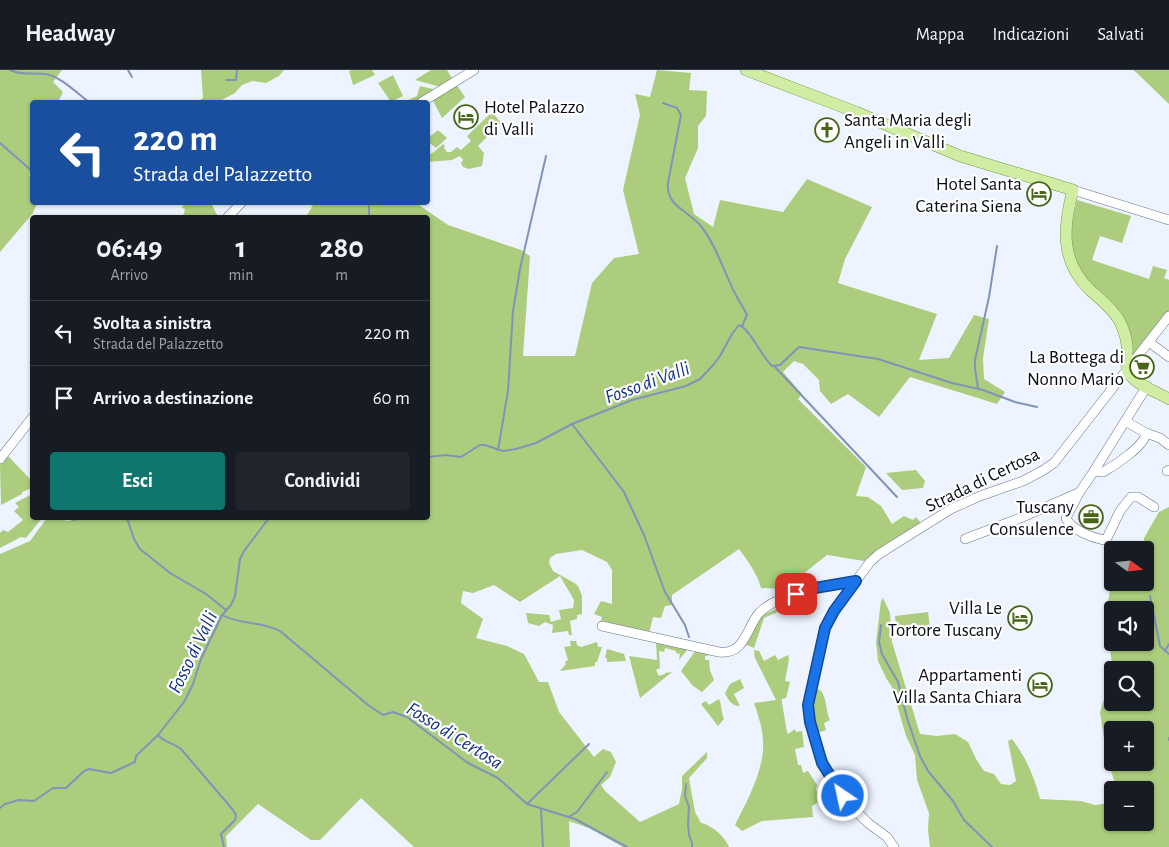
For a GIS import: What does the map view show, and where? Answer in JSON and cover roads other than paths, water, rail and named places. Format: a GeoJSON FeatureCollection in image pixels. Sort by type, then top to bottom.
{"type":"FeatureCollection","features":[{"type":"Feature","properties":{"kind":"main road"},"geometry":{"type":"LineString","coordinates":[[746,70],[856,112],[960,156],[1073,190],[1068,209],[1066,232],[1069,258],[1079,278],[1114,313],[1119,321],[1126,338],[1127,370],[1134,378],[1169,399]]}},
{"type":"Feature","properties":{"kind":"street"},"geometry":{"type":"LineString","coordinates":[[425,100],[474,70]]}},
{"type":"Feature","properties":{"kind":"street"},"geometry":{"type":"LineString","coordinates":[[1073,190],[1169,220]]}},
{"type":"Feature","properties":{"kind":"street"},"geometry":{"type":"LineString","coordinates":[[230,215],[239,205]]}},
{"type":"Feature","properties":{"kind":"street","name":"Strada di Certosa"},"geometry":{"type":"LineString","coordinates":[[894,847],[887,837],[868,823],[854,809],[830,778],[822,763],[808,713],[808,701],[825,628],[834,611],[875,558],[951,509],[1023,480],[1051,465],[1062,454],[1169,316]]}},
{"type":"Feature","properties":{"kind":"street"},"geometry":{"type":"LineString","coordinates":[[1152,339],[1169,357]]}},
{"type":"Feature","properties":{"kind":"street"},"geometry":{"type":"LineString","coordinates":[[1147,386],[1079,493],[1068,512],[1066,520],[1088,535],[1103,540],[1107,538],[1120,511],[1131,497],[1138,497],[1154,507]]}},
{"type":"Feature","properties":{"kind":"street"},"geometry":{"type":"LineString","coordinates":[[0,459],[30,421]]}},
{"type":"Feature","properties":{"kind":"street"},"geometry":{"type":"LineString","coordinates":[[1125,421],[1146,433],[1160,438],[1169,445]]}},
{"type":"Feature","properties":{"kind":"street"},"geometry":{"type":"LineString","coordinates":[[1094,471],[1103,472],[1120,461],[1142,443],[1146,433]]}},
{"type":"Feature","properties":{"kind":"street"},"geometry":{"type":"LineString","coordinates":[[965,539],[1079,493]]}},
{"type":"Feature","properties":{"kind":"street"},"geometry":{"type":"LineString","coordinates":[[602,626],[718,652],[728,652],[742,642],[758,614],[768,606],[809,589],[856,581]]}},
{"type":"Feature","properties":{"kind":"waterway"},"geometry":{"type":"LineString","coordinates":[[10,70],[19,73],[50,75],[62,81],[86,100]]}},
{"type":"Feature","properties":{"kind":"waterway"},"geometry":{"type":"LineString","coordinates":[[128,70],[132,77]]}},
{"type":"Feature","properties":{"kind":"waterway"},"geometry":{"type":"LineString","coordinates":[[226,80],[236,80],[237,70]]}},
{"type":"Feature","properties":{"kind":"waterway"},"geometry":{"type":"LineString","coordinates":[[663,103],[677,108],[681,115],[668,183],[670,198],[701,226],[718,254],[747,315],[742,326]]}},
{"type":"Feature","properties":{"kind":"waterway"},"geometry":{"type":"LineString","coordinates":[[0,143],[30,169]]}},
{"type":"Feature","properties":{"kind":"waterway"},"geometry":{"type":"LineString","coordinates":[[498,450],[508,391],[513,311],[520,269],[546,156]]}},
{"type":"Feature","properties":{"kind":"waterway"},"geometry":{"type":"LineString","coordinates":[[369,205],[369,215]]}},
{"type":"Feature","properties":{"kind":"waterway"},"geometry":{"type":"LineString","coordinates":[[978,388],[975,360],[989,297],[997,246]]}},
{"type":"Feature","properties":{"kind":"waterway","name":"Fosso di Valli"},"geometry":{"type":"LineString","coordinates":[[430,457],[446,455],[461,457],[480,445],[503,451],[516,449],[536,443],[572,424],[632,400],[686,386],[700,379],[714,364],[739,325],[752,337],[772,366],[780,365],[799,347],[878,359],[952,383],[983,390],[1015,402],[1037,407]]}},
{"type":"Feature","properties":{"kind":"waterway"},"geometry":{"type":"LineString","coordinates":[[775,367],[897,497]]}},
{"type":"Feature","properties":{"kind":"waterway"},"geometry":{"type":"LineString","coordinates":[[572,424],[624,492],[644,535],[665,592],[685,625],[689,637]]}},
{"type":"Feature","properties":{"kind":"waterway"},"geometry":{"type":"LineString","coordinates":[[128,520],[134,539],[140,549],[170,573],[206,594],[226,610]]}},
{"type":"Feature","properties":{"kind":"waterway","name":"Fosso di Valli"},"geometry":{"type":"LineString","coordinates":[[0,808],[5,804],[19,800],[34,801],[53,788],[66,788],[84,771],[89,769],[111,773],[135,762],[136,756],[158,735],[184,702],[193,684],[201,659],[222,615],[231,605],[235,596],[240,559],[267,520]]}},
{"type":"Feature","properties":{"kind":"waterway"},"geometry":{"type":"LineString","coordinates":[[1150,596],[1160,646],[1169,654]]}},
{"type":"Feature","properties":{"kind":"waterway","name":"Fosso di Certosa"},"geometry":{"type":"LineString","coordinates":[[222,615],[280,631],[368,705],[383,715],[393,712],[407,717],[468,763],[498,778],[527,804],[575,819],[627,847]]}},
{"type":"Feature","properties":{"kind":"waterway"},"geometry":{"type":"LineString","coordinates":[[881,625],[879,642],[882,654],[898,682],[907,718],[920,756],[928,771],[953,801],[964,820],[992,847]]}},
{"type":"Feature","properties":{"kind":"waterway"},"geometry":{"type":"LineString","coordinates":[[1165,651],[1169,644]]}},
{"type":"Feature","properties":{"kind":"waterway"},"geometry":{"type":"LineString","coordinates":[[158,735],[181,749],[236,815],[235,820],[221,834],[224,847]]}},
{"type":"Feature","properties":{"kind":"waterway"},"geometry":{"type":"LineString","coordinates":[[527,804],[589,744]]}},
{"type":"Feature","properties":{"kind":"waterway"},"geometry":{"type":"LineString","coordinates":[[570,816],[577,812],[607,772]]}},
{"type":"Feature","properties":{"kind":"waterway","name":"Fosso di Certosa"},"geometry":{"type":"LineString","coordinates":[[686,784],[685,796],[689,807],[688,824],[692,847]]}},
{"type":"Feature","properties":{"kind":"waterway"},"geometry":{"type":"LineString","coordinates":[[541,809],[543,847]]}},
{"type":"Feature","properties":{"kind":"place","name":"Hotel Palazzo di Valli"},"geometry":{"type":"Point","coordinates":[466,117]}},
{"type":"Feature","properties":{"kind":"place","name":"Santa Maria degli Angeli in Valli"},"geometry":{"type":"Point","coordinates":[827,130]}},
{"type":"Feature","properties":{"kind":"place","name":"Hotel Santa Caterina Siena"},"geometry":{"type":"Point","coordinates":[1039,194]}},
{"type":"Feature","properties":{"kind":"place","name":"La Bottega di Nonno Mario"},"geometry":{"type":"Point","coordinates":[1142,367]}},
{"type":"Feature","properties":{"kind":"place","name":"Tuscany Consulence"},"geometry":{"type":"Point","coordinates":[1091,517]}},
{"type":"Feature","properties":{"kind":"place","name":"Villa Le Tortore Tuscany"},"geometry":{"type":"Point","coordinates":[1020,618]}},
{"type":"Feature","properties":{"kind":"place","name":"Appartamenti Villa Santa Chiara"},"geometry":{"type":"Point","coordinates":[1040,685]}}]}
